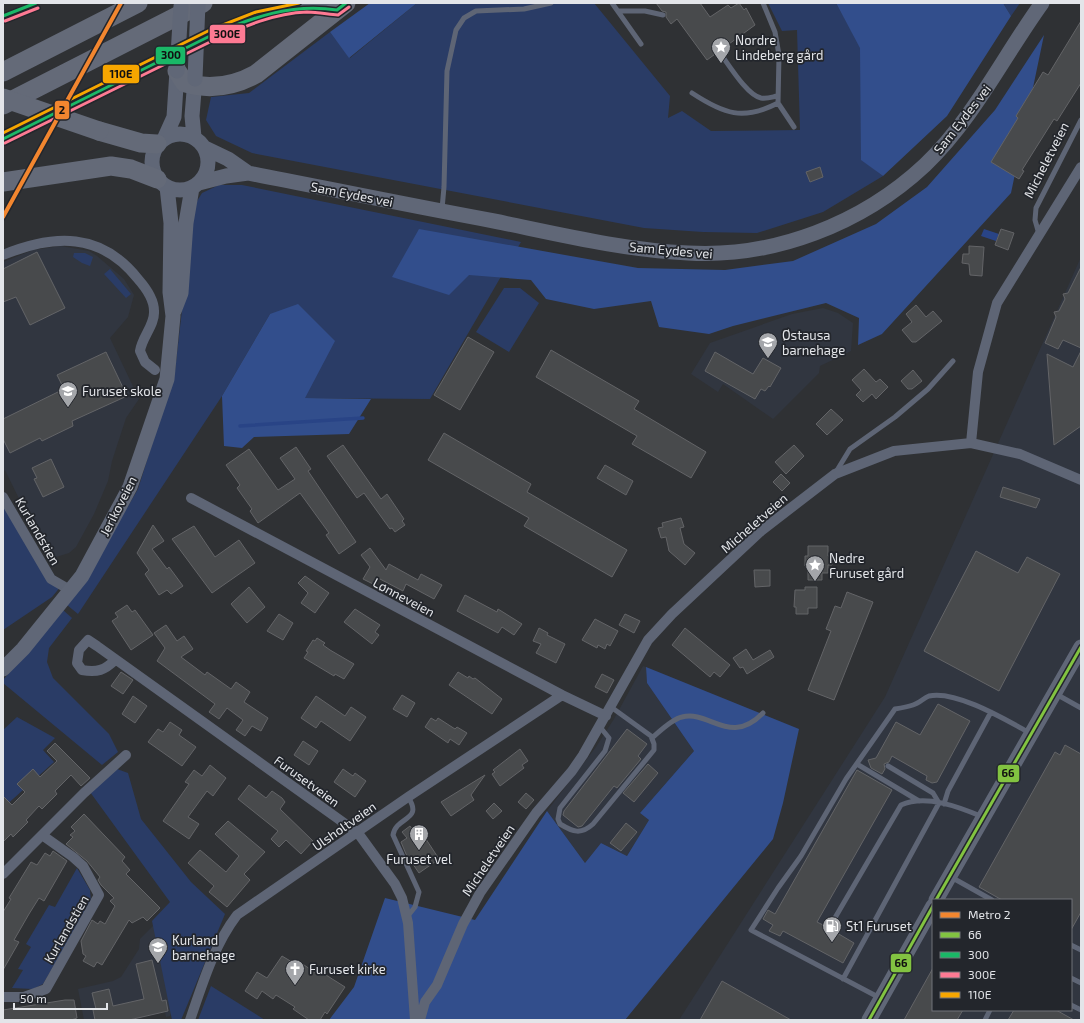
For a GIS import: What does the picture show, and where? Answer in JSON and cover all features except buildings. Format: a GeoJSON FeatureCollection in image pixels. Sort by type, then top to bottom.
{"type":"FeatureCollection","features":[{"type":"Feature","properties":{"kind":"highway"},"geometry":{"type":"LineString","coordinates":[[3,72],[138,3]]}},
{"type":"Feature","properties":{"kind":"highway"},"geometry":{"type":"LineString","coordinates":[[3,105],[203,3]]}},
{"type":"Feature","properties":{"kind":"highway"},"geometry":{"type":"LineString","coordinates":[[186,82],[224,86],[246,79],[256,74],[342,6]]}},
{"type":"Feature","properties":{"kind":"highway"},"geometry":{"type":"LineString","coordinates":[[3,98],[99,131],[141,143],[161,140]]}},
{"type":"Feature","properties":{"kind":"highway"},"geometry":{"type":"LineString","coordinates":[[3,182],[110,166],[131,169],[162,183]]}},
{"type":"Feature","properties":{"kind":"main road","name":"Jerikoveien"},"geometry":{"type":"LineString","coordinates":[[181,3],[186,82],[194,137]]}},
{"type":"Feature","properties":{"kind":"main road","name":"Jerikoveien"},"geometry":{"type":"LineString","coordinates":[[3,669],[23,649],[82,576],[130,487],[167,379],[173,316],[170,292],[171,223],[162,183],[153,173],[151,160],[174,117],[186,82],[198,3]]}},
{"type":"Feature","properties":{"kind":"main road","name":"Sam Eydes vei"},"geometry":{"type":"LineString","coordinates":[[205,148],[228,159],[248,173],[599,242],[664,252],[690,254],[744,251],[769,247],[820,231],[859,213],[888,195],[925,165],[956,132],[972,110],[1042,3]]}},
{"type":"Feature","properties":{"kind":"main road"},"geometry":{"type":"LineString","coordinates":[[161,140],[179,133],[194,137],[205,148]]}},
{"type":"Feature","properties":{"kind":"main road","name":"Jerikoveien"},"geometry":{"type":"LineString","coordinates":[[173,316],[181,293],[186,223],[196,185],[204,177],[208,162],[205,148]]}},
{"type":"Feature","properties":{"kind":"main road","name":"Sam Eydes vei"},"geometry":{"type":"LineString","coordinates":[[196,185],[248,173]]}},
{"type":"Feature","properties":{"kind":"main road"},"geometry":{"type":"LineString","coordinates":[[162,183],[180,190],[196,185]]}},
{"type":"Feature","properties":{"kind":"main road"},"geometry":{"type":"LineString","coordinates":[[937,899],[1081,647]]}},
{"type":"Feature","properties":{"kind":"main road"},"geometry":{"type":"LineString","coordinates":[[869,1020],[932,908]]}},
{"type":"Feature","properties":{"kind":"street"},"geometry":{"type":"LineString","coordinates":[[971,443],[978,372],[997,303],[1081,167]]}},
{"type":"Feature","properties":{"kind":"street"},"geometry":{"type":"LineString","coordinates":[[3,255],[41,242],[67,240],[106,251],[120,260],[146,289],[153,302],[155,315],[140,351],[145,362],[155,370]]}},
{"type":"Feature","properties":{"kind":"street","name":"Micheletveien"},"geometry":{"type":"LineString","coordinates":[[420,1020],[425,1002],[437,985],[463,924],[480,893],[536,813],[572,771],[600,727],[648,640],[664,622],[761,531],[835,474],[894,451],[971,443],[1020,454],[1081,480]]}},
{"type":"Feature","properties":{"kind":"street","name":"Kurlandstien"},"geometry":{"type":"LineString","coordinates":[[3,497],[51,579],[70,590]]}},
{"type":"Feature","properties":{"kind":"street","name":"Lønneveien"},"geometry":{"type":"LineString","coordinates":[[191,498],[562,695],[608,712]]}},
{"type":"Feature","properties":{"kind":"street","name":"Furusetveien"},"geometry":{"type":"LineString","coordinates":[[115,660],[358,833],[395,884],[402,898],[407,917],[415,1020]]}},
{"type":"Feature","properties":{"kind":"street","name":"Ulsholtveien"},"geometry":{"type":"LineString","coordinates":[[190,1020],[206,974],[228,926],[237,915],[358,833],[408,797],[562,695]]}},
{"type":"Feature","properties":{"kind":"street"},"geometry":{"type":"LineString","coordinates":[[3,874],[126,755]]}},
{"type":"Feature","properties":{"kind":"street","name":"Kurlandstien"},"geometry":{"type":"LineString","coordinates":[[3,997],[24,998],[46,989],[99,896],[83,866],[73,856],[42,835]]}},
{"type":"Feature","properties":{"kind":"lane"},"geometry":{"type":"LineString","coordinates":[[3,16],[36,3]]}},
{"type":"Feature","properties":{"kind":"lane"},"geometry":{"type":"LineString","coordinates":[[441,211],[444,187],[448,71],[456,30],[464,18],[476,11],[524,9],[551,3]]}},
{"type":"Feature","properties":{"kind":"lane"},"geometry":{"type":"LineString","coordinates":[[612,3],[641,44]]}},
{"type":"Feature","properties":{"kind":"lane"},"geometry":{"type":"LineString","coordinates":[[763,3],[775,32],[779,55],[778,103],[794,127]]}},
{"type":"Feature","properties":{"kind":"lane"},"geometry":{"type":"LineString","coordinates":[[3,139],[212,35],[265,13],[297,4],[342,6]]}},
{"type":"Feature","properties":{"kind":"lane"},"geometry":{"type":"LineString","coordinates":[[618,11],[645,11],[663,16]]}},
{"type":"Feature","properties":{"kind":"lane"},"geometry":{"type":"LineString","coordinates":[[720,53],[738,78],[756,96],[767,99],[777,96]]}},
{"type":"Feature","properties":{"kind":"lane"},"geometry":{"type":"LineString","coordinates":[[692,93],[708,104],[734,114],[753,114],[763,111],[778,103]]}},
{"type":"Feature","properties":{"kind":"lane","name":"Micheletveien"},"geometry":{"type":"LineString","coordinates":[[1039,235],[1035,220],[1036,208],[1081,120]]}},
{"type":"Feature","properties":{"kind":"lane"},"geometry":{"type":"LineString","coordinates":[[835,474],[850,449],[895,417],[928,388],[952,361]]}},
{"type":"Feature","properties":{"kind":"lane"},"geometry":{"type":"LineString","coordinates":[[1054,693],[1081,708]]}},
{"type":"Feature","properties":{"kind":"lane"},"geometry":{"type":"LineString","coordinates":[[881,998],[751,930],[778,888],[802,856],[846,779],[895,709],[914,704],[928,696],[939,695],[952,697],[991,712],[1030,734]]}},
{"type":"Feature","properties":{"kind":"lane"},"geometry":{"type":"LineString","coordinates":[[600,727],[609,738],[605,751],[560,808],[558,814],[560,824],[572,832],[581,831],[593,824],[654,750],[652,738],[608,712]]}},
{"type":"Feature","properties":{"kind":"lane"},"geometry":{"type":"LineString","coordinates":[[843,979],[942,803],[991,712]]}},
{"type":"Feature","properties":{"kind":"lane"},"geometry":{"type":"LineString","coordinates":[[652,738],[680,717],[698,717],[714,724],[732,727],[750,723],[762,713]]}},
{"type":"Feature","properties":{"kind":"lane"},"geometry":{"type":"LineString","coordinates":[[857,764],[919,801]]}},
{"type":"Feature","properties":{"kind":"lane"},"geometry":{"type":"LineString","coordinates":[[888,766],[933,793],[942,803]]}},
{"type":"Feature","properties":{"kind":"lane"},"geometry":{"type":"LineString","coordinates":[[407,917],[415,907],[419,898],[419,892],[393,836],[394,831],[414,810],[414,804],[408,797]]}},
{"type":"Feature","properties":{"kind":"lane"},"geometry":{"type":"LineString","coordinates":[[829,928],[901,805],[908,802],[919,801],[942,803],[967,810],[983,817]]}},
{"type":"Feature","properties":{"kind":"lane"},"geometry":{"type":"LineString","coordinates":[[949,876],[990,899]]}},
{"type":"Feature","properties":{"kind":"lane"},"geometry":{"type":"LineString","coordinates":[[1072,946],[1081,950]]}},
{"type":"Feature","properties":{"kind":"lane"},"geometry":{"type":"LineString","coordinates":[[1072,978],[1081,983]]}},
{"type":"Feature","properties":{"kind":"lane"},"geometry":{"type":"LineString","coordinates":[[1072,1006],[1081,1010]]}},
{"type":"Feature","properties":{"kind":"lane"},"geometry":{"type":"LineString","coordinates":[[985,1020],[990,1011]]}},
{"type":"Feature","properties":{"kind":"shaded area"},"geometry":{"type":"Polygon","coordinates":[[[370,3],[417,3],[349,58],[330,32],[370,3]]]}},
{"type":"Feature","properties":{"kind":"shaded area"},"geometry":{"type":"Polygon","coordinates":[[[417,3],[594,3],[670,96],[668,118],[682,111],[711,131],[800,130],[797,30],[782,31],[768,3],[836,3],[861,48],[861,159],[883,176],[823,212],[757,233],[703,232],[644,228],[252,153],[216,136],[206,120],[211,97],[249,93],[330,32],[350,58],[417,3]]]}},
{"type":"Feature","properties":{"kind":"shaded area"},"geometry":{"type":"Polygon","coordinates":[[[836,3],[1003,3],[1011,16],[947,116],[883,176],[861,160],[860,48],[836,3]]]}},
{"type":"Feature","properties":{"kind":"shaded area"},"geometry":{"type":"Polygon","coordinates":[[[1003,3],[1020,3],[1011,16],[1003,3]]]}},
{"type":"Feature","properties":{"kind":"shaded area"},"geometry":{"type":"Polygon","coordinates":[[[1044,35],[1011,193],[882,334],[858,345],[859,318],[826,303],[733,326],[709,334],[659,327],[651,301],[594,309],[546,299],[531,280],[469,275],[449,295],[392,277],[419,229],[638,268],[725,270],[793,261],[876,224],[927,187],[995,110],[1044,35]]]}},
{"type":"Feature","properties":{"kind":"shaded area"},"geometry":{"type":"Polygon","coordinates":[[[219,185],[242,185],[521,242],[430,399],[305,398],[270,314],[222,396],[78,614],[67,605],[87,577],[138,489],[175,371],[194,206],[202,193],[219,185]]]}},
{"type":"Feature","properties":{"kind":"shaded area"},"geometry":{"type":"Polygon","coordinates":[[[984,229],[999,234],[996,241],[981,236],[984,229]]]}},
{"type":"Feature","properties":{"kind":"shaded area","name":"Furuset skole"},"geometry":{"type":"Polygon","coordinates":[[[61,246],[89,251],[97,256],[124,279],[134,295],[128,317],[110,338],[139,399],[126,418],[112,461],[108,481],[94,514],[76,547],[69,553],[56,557],[50,555],[30,521],[5,470],[3,472],[3,262],[33,250],[61,246]]]}},
{"type":"Feature","properties":{"kind":"shaded area"},"geometry":{"type":"Polygon","coordinates":[[[74,253],[85,253],[93,257],[90,266],[73,257],[74,253]]]}},
{"type":"Feature","properties":{"kind":"shaded area"},"geometry":{"type":"Polygon","coordinates":[[[1081,257],[1081,1020],[679,1020],[885,697],[1081,257]]]}},
{"type":"Feature","properties":{"kind":"shaded area"},"geometry":{"type":"Polygon","coordinates":[[[110,269],[131,294],[126,298],[104,274],[110,269]]]}},
{"type":"Feature","properties":{"kind":"shaded area"},"geometry":{"type":"Polygon","coordinates":[[[504,288],[520,288],[539,303],[509,352],[476,332],[504,288]]]}},
{"type":"Feature","properties":{"kind":"shaded area"},"geometry":{"type":"Polygon","coordinates":[[[298,304],[335,341],[305,398],[371,399],[349,434],[254,437],[242,448],[224,446],[222,396],[270,314],[298,304]]]}},
{"type":"Feature","properties":{"kind":"shaded area","name":"Østausa barnehage"},"geometry":{"type":"Polygon","coordinates":[[[823,308],[838,313],[853,323],[851,351],[820,366],[819,373],[773,419],[723,384],[718,392],[691,374],[710,343],[792,314],[823,308]]]}},
{"type":"Feature","properties":{"kind":"shaded area"},"geometry":{"type":"Polygon","coordinates":[[[3,497],[61,586],[52,597],[3,630],[3,497]]]}},
{"type":"Feature","properties":{"kind":"shaded area"},"geometry":{"type":"Polygon","coordinates":[[[63,610],[72,618],[49,648],[47,662],[53,678],[109,734],[118,752],[102,765],[3,683],[3,680],[63,610]]]}},
{"type":"Feature","properties":{"kind":"shaded area"},"geometry":{"type":"Polygon","coordinates":[[[643,666],[646,667],[647,683],[694,751],[640,813],[649,820],[627,856],[601,843],[585,863],[547,811],[596,747],[614,719],[643,666]]]}},
{"type":"Feature","properties":{"kind":"shaded area"},"geometry":{"type":"Polygon","coordinates":[[[646,667],[799,729],[783,803],[773,839],[625,1020],[329,1020],[354,987],[385,898],[475,920],[547,811],[585,863],[601,843],[627,856],[649,820],[640,813],[694,751],[647,683],[646,667]]]}},
{"type":"Feature","properties":{"kind":"shaded area"},"geometry":{"type":"Polygon","coordinates":[[[17,717],[55,738],[43,750],[54,762],[3,808],[3,730],[17,717]]]}},
{"type":"Feature","properties":{"kind":"shaded area"},"geometry":{"type":"Polygon","coordinates":[[[117,769],[128,773],[141,819],[191,882],[225,914],[181,1020],[172,1020],[152,921],[170,902],[90,792],[117,769]]]}},
{"type":"Feature","properties":{"kind":"shaded area"},"geometry":{"type":"Polygon","coordinates":[[[77,868],[90,890],[91,902],[43,984],[33,989],[12,988],[23,970],[18,969],[31,947],[26,944],[49,905],[55,907],[77,868]]]}},
{"type":"Feature","properties":{"kind":"shaded area","name":"Kurland barnehage"},"geometry":{"type":"Polygon","coordinates":[[[175,904],[183,977],[170,1016],[166,1017],[165,1012],[129,1020],[84,1020],[78,989],[113,981],[121,977],[139,949],[140,939],[175,904]]]}},
{"type":"Feature","properties":{"kind":"shaded area"},"geometry":{"type":"Polygon","coordinates":[[[211,986],[265,1020],[198,1020],[211,986]]]}},
{"type":"Feature","properties":{"kind":"waterway"},"geometry":{"type":"LineString","coordinates":[[240,426],[363,418]]}},
{"type":"Feature","properties":{"kind":"metro line","name":"2"},"geometry":{"type":"LineString","coordinates":[[3,217],[121,3]]}},
{"type":"Feature","properties":{"kind":"transit line","name":"300"},"geometry":{"type":"LineString","coordinates":[[3,16],[36,3]]}},
{"type":"Feature","properties":{"kind":"transit line","name":"110E"},"geometry":{"type":"LineString","coordinates":[[3,133],[210,30],[256,12],[299,3]]}},
{"type":"Feature","properties":{"kind":"transit line","name":"300"},"geometry":{"type":"LineString","coordinates":[[3,139],[227,28],[273,13],[304,8],[337,10],[346,3]]}},
{"type":"Feature","properties":{"kind":"transit line","name":"300E"},"geometry":{"type":"LineString","coordinates":[[5,143],[214,40],[247,26],[271,18],[295,13],[311,12],[338,15],[349,7]]}},
{"type":"Feature","properties":{"kind":"transit line","name":"300E"},"geometry":{"type":"LineString","coordinates":[[5,21],[38,8]]}},
{"type":"Feature","properties":{"kind":"transit line","name":"66"},"geometry":{"type":"LineString","coordinates":[[937,899],[1081,647]]}},
{"type":"Feature","properties":{"kind":"transit line","name":"66"},"geometry":{"type":"LineString","coordinates":[[869,1020],[932,908]]}},
{"type":"Feature","properties":{"kind":"place","name":"Nordre Lindeberg gård"},"geometry":{"type":"Point","coordinates":[721,64]}},
{"type":"Feature","properties":{"kind":"place","name":"Østausa barnehage"},"geometry":{"type":"Point","coordinates":[768,359]}},
{"type":"Feature","properties":{"kind":"place","name":"Furuset skole"},"geometry":{"type":"Point","coordinates":[68,408]}},
{"type":"Feature","properties":{"kind":"place","name":"Nedre Furuset gård"},"geometry":{"type":"Point","coordinates":[815,582]}},
{"type":"Feature","properties":{"kind":"place","name":"Furuset vel"},"geometry":{"type":"Point","coordinates":[419,851]}},
{"type":"Feature","properties":{"kind":"place","name":"St1 Furuset"},"geometry":{"type":"Point","coordinates":[832,943]}},
{"type":"Feature","properties":{"kind":"place","name":"Kurland barnehage"},"geometry":{"type":"Point","coordinates":[158,964]}},
{"type":"Feature","properties":{"kind":"place","name":"Furuset kirke"},"geometry":{"type":"Point","coordinates":[295,986]}}]}
